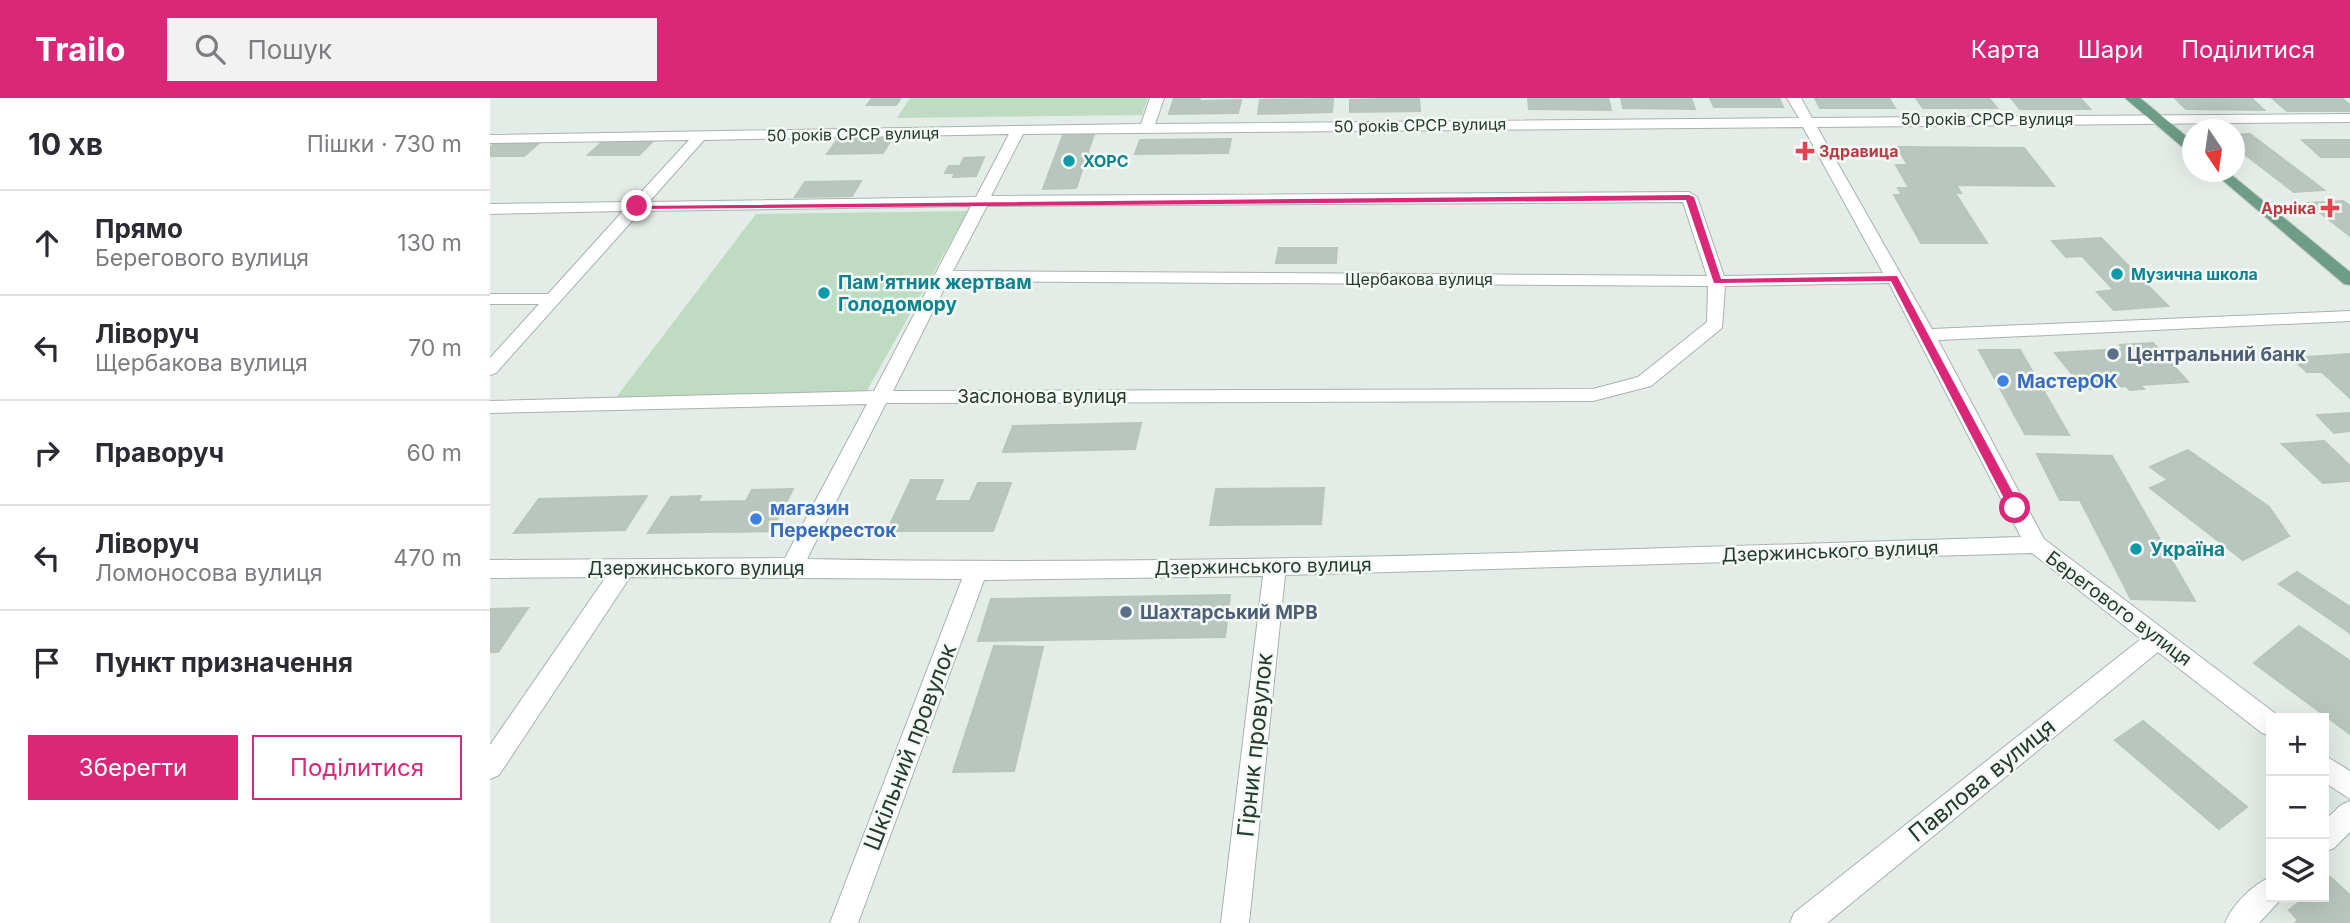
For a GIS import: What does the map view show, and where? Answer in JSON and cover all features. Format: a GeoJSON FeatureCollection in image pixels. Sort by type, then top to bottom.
{"type":"FeatureCollection","features":[{"type":"Feature","properties":{"kind":"main road"},"geometry":{"type":"LineString","coordinates":[[2132,98],[2182,139]]}},
{"type":"Feature","properties":{"kind":"main road"},"geometry":{"type":"LineString","coordinates":[[2232,182],[2350,280]]}},
{"type":"Feature","properties":{"kind":"street"},"geometry":{"type":"LineString","coordinates":[[1147,128],[1157,98]]}},
{"type":"Feature","properties":{"kind":"street","name":"Берегового вулиця"},"geometry":{"type":"LineString","coordinates":[[1794,98],[1926,335],[2036,545],[2160,637],[2266,721]]}},
{"type":"Feature","properties":{"kind":"street","name":"50 років СРСР вулиця"},"geometry":{"type":"LineString","coordinates":[[490,139],[698,138],[1147,128],[2350,118]]}},
{"type":"Feature","properties":{"kind":"street"},"geometry":{"type":"LineString","coordinates":[[792,566],[945,276],[1018,130]]}},
{"type":"Feature","properties":{"kind":"street"},"geometry":{"type":"LineString","coordinates":[[490,369],[698,138]]}},
{"type":"Feature","properties":{"kind":"street","name":"Заслонова вулиця"},"geometry":{"type":"LineString","coordinates":[[490,407],[880,397],[1594,396],[1644,382],[1716,324],[1717,281],[1689,197],[983,201]]}},
{"type":"Feature","properties":{"kind":"street"},"geometry":{"type":"LineString","coordinates":[[490,209],[983,201]]}},
{"type":"Feature","properties":{"kind":"street","name":"Щербакова вулиця"},"geometry":{"type":"LineString","coordinates":[[945,276],[1717,281],[1894,278]]}},
{"type":"Feature","properties":{"kind":"street"},"geometry":{"type":"LineString","coordinates":[[490,299],[554,299]]}},
{"type":"Feature","properties":{"kind":"street"},"geometry":{"type":"LineString","coordinates":[[1926,335],[2350,316]]}},
{"type":"Feature","properties":{"kind":"street","name":"Дзержинського вулиця"},"geometry":{"type":"LineString","coordinates":[[490,569],[792,566],[976,571],[1275,566],[2036,545]]}},
{"type":"Feature","properties":{"kind":"street","name":"Гірник провулок"},"geometry":{"type":"LineString","coordinates":[[1235,923],[1275,566]]}},
{"type":"Feature","properties":{"kind":"street"},"geometry":{"type":"LineString","coordinates":[[490,767],[624,568]]}},
{"type":"Feature","properties":{"kind":"street","name":"Шкільний провулок"},"geometry":{"type":"LineString","coordinates":[[844,923],[976,571]]}},
{"type":"Feature","properties":{"kind":"street","name":"Павлова вулиця"},"geometry":{"type":"LineString","coordinates":[[1804,923],[2160,637]]}},
{"type":"Feature","properties":{"kind":"street"},"geometry":{"type":"LineString","coordinates":[[2329,771],[2350,788]]}},
{"type":"Feature","properties":{"kind":"street"},"geometry":{"type":"LineString","coordinates":[[2329,834],[2350,814]]}},
{"type":"Feature","properties":{"kind":"street"},"geometry":{"type":"LineString","coordinates":[[2239,923],[2266,896]]}},
{"type":"Feature","properties":{"kind":"green space"},"geometry":{"type":"Polygon","coordinates":[[[910,98],[1148,98],[1142,115],[897,118],[910,98]]]}},
{"type":"Feature","properties":{"kind":"green space"},"geometry":{"type":"Polygon","coordinates":[[[968,211],[865,394],[614,400],[756,214],[968,211]]]}},
{"type":"Feature","properties":{"kind":"building"},"geometry":{"type":"Polygon","coordinates":[[[872,98],[901,98],[896,105],[867,105],[872,98]]]}},
{"type":"Feature","properties":{"kind":"building"},"geometry":{"type":"Polygon","coordinates":[[[1174,98],[1200,98],[1199,101],[1241,100],[1238,113],[1169,114],[1174,98]]]}},
{"type":"Feature","properties":{"kind":"building"},"geometry":{"type":"Polygon","coordinates":[[[1419,98],[1420,111],[1350,112],[1350,100],[1419,98]]]}},
{"type":"Feature","properties":{"kind":"building"},"geometry":{"type":"Polygon","coordinates":[[[1528,98],[1608,98],[1611,110],[1529,109],[1528,98]]]}},
{"type":"Feature","properties":{"kind":"building"},"geometry":{"type":"Polygon","coordinates":[[[1621,98],[1691,98],[1695,109],[1623,108],[1621,98]]]}},
{"type":"Feature","properties":{"kind":"building"},"geometry":{"type":"Polygon","coordinates":[[[1710,98],[1779,98],[1783,107],[1714,107],[1710,98]]]}},
{"type":"Feature","properties":{"kind":"building"},"geometry":{"type":"Polygon","coordinates":[[[1815,98],[1889,98],[1895,108],[1820,108],[1815,98]]]}},
{"type":"Feature","properties":{"kind":"building"},"geometry":{"type":"Polygon","coordinates":[[[1916,98],[1989,98],[1997,108],[1923,108],[1916,98]]]}},
{"type":"Feature","properties":{"kind":"building"},"geometry":{"type":"Polygon","coordinates":[[[2011,98],[2080,98],[2090,109],[2020,109],[2011,98]]]}},
{"type":"Feature","properties":{"kind":"building"},"geometry":{"type":"Polygon","coordinates":[[[2175,98],[2251,98],[2264,110],[2186,109],[2175,98]]]}},
{"type":"Feature","properties":{"kind":"building"},"geometry":{"type":"Polygon","coordinates":[[[2272,98],[2341,98],[2350,105],[2350,111],[2287,111],[2272,98]]]}},
{"type":"Feature","properties":{"kind":"building"},"geometry":{"type":"Polygon","coordinates":[[[1333,99],[1332,112],[1258,114],[1260,100],[1333,99]]]}},
{"type":"Feature","properties":{"kind":"building","name":"ХОРС"},"geometry":{"type":"Polygon","coordinates":[[[1094,134],[1076,188],[1043,189],[1063,135],[1094,134]]]}},
{"type":"Feature","properties":{"kind":"building"},"geometry":{"type":"Polygon","coordinates":[[[2245,134],[2250,134],[2324,190],[2294,192],[2245,154],[2245,134]]]}},
{"type":"Feature","properties":{"kind":"building"},"geometry":{"type":"Polygon","coordinates":[[[892,138],[883,153],[827,154],[838,139],[892,138]]]}},
{"type":"Feature","properties":{"kind":"building"},"geometry":{"type":"Polygon","coordinates":[[[1231,139],[1228,153],[1135,154],[1140,140],[1231,139]]]}},
{"type":"Feature","properties":{"kind":"building"},"geometry":{"type":"Polygon","coordinates":[[[2302,140],[2350,140],[2350,157],[2321,157],[2302,140]]]}},
{"type":"Feature","properties":{"kind":"building"},"geometry":{"type":"Polygon","coordinates":[[[602,142],[652,142],[639,155],[588,155],[602,142]]]}},
{"type":"Feature","properties":{"kind":"building"},"geometry":{"type":"Polygon","coordinates":[[[494,144],[538,144],[524,156],[490,156],[490,147],[494,144]]]}},
{"type":"Feature","properties":{"kind":"building"},"geometry":{"type":"Polygon","coordinates":[[[1897,147],[2024,148],[2054,186],[1956,185],[1961,193],[1950,193],[1957,196],[1987,243],[1921,243],[1894,195],[1902,195],[1898,188],[1909,188],[1896,165],[1908,165],[1897,147]]]}},
{"type":"Feature","properties":{"kind":"building"},"geometry":{"type":"Polygon","coordinates":[[[984,157],[976,176],[953,177],[955,173],[945,173],[949,166],[960,166],[964,158],[984,157]]]}},
{"type":"Feature","properties":{"kind":"building"},"geometry":{"type":"Polygon","coordinates":[[[861,181],[852,196],[795,197],[805,182],[861,181]]]}},
{"type":"Feature","properties":{"kind":"building"},"geometry":{"type":"Polygon","coordinates":[[[2343,201],[2350,206],[2350,236],[2308,203],[2343,201]]]}},
{"type":"Feature","properties":{"kind":"building","name":"Музична школа"},"geometry":{"type":"Polygon","coordinates":[[[2101,238],[2168,306],[2114,310],[2097,292],[2114,290],[2082,256],[2066,257],[2052,241],[2101,238]]]}},
{"type":"Feature","properties":{"kind":"building"},"geometry":{"type":"Polygon","coordinates":[[[1279,248],[1337,248],[1336,263],[1276,263],[1279,248]]]}},
{"type":"Feature","properties":{"kind":"building"},"geometry":{"type":"Polygon","coordinates":[[[2153,343],[2188,382],[2140,385],[2144,389],[2130,390],[2126,386],[2084,389],[2055,353],[2123,349],[2120,345],[2153,343]]]}},
{"type":"Feature","properties":{"kind":"building"},"geometry":{"type":"Polygon","coordinates":[[[1979,350],[2020,350],[2069,435],[2025,434],[1979,350]]]}},
{"type":"Feature","properties":{"kind":"building"},"geometry":{"type":"Polygon","coordinates":[[[2350,354],[2350,398],[2322,372],[2307,372],[2292,358],[2350,354]]]}},
{"type":"Feature","properties":{"kind":"building"},"geometry":{"type":"Polygon","coordinates":[[[2350,413],[2350,431],[2334,433],[2317,415],[2350,413]]]}},
{"type":"Feature","properties":{"kind":"building"},"geometry":{"type":"Polygon","coordinates":[[[1141,423],[1135,449],[1003,452],[1013,426],[1141,423]]]}},
{"type":"Feature","properties":{"kind":"building"},"geometry":{"type":"Polygon","coordinates":[[[2324,441],[2350,466],[2350,481],[2323,483],[2282,444],[2324,441]]]}},
{"type":"Feature","properties":{"kind":"building"},"geometry":{"type":"Polygon","coordinates":[[[2188,450],[2269,507],[2289,536],[2243,560],[2150,488],[2168,480],[2150,467],[2188,450]]]}},
{"type":"Feature","properties":{"kind":"building","name":"Україна"},"geometry":{"type":"Polygon","coordinates":[[[2037,454],[2112,456],[2195,601],[2131,599],[2080,500],[2060,500],[2037,454]]]}},
{"type":"Feature","properties":{"kind":"building"},"geometry":{"type":"Polygon","coordinates":[[[911,480],[943,480],[934,501],[970,501],[978,483],[1011,483],[993,531],[887,531],[911,480]]]}},
{"type":"Feature","properties":{"kind":"building"},"geometry":{"type":"Polygon","coordinates":[[[1324,488],[1321,524],[1210,525],[1216,489],[1324,488]]]}},
{"type":"Feature","properties":{"kind":"building"},"geometry":{"type":"Polygon","coordinates":[[[793,489],[771,531],[648,533],[671,497],[701,496],[698,502],[746,501],[752,490],[793,489]]]}},
{"type":"Feature","properties":{"kind":"building"},"geometry":{"type":"Polygon","coordinates":[[[647,496],[625,530],[514,533],[539,499],[647,496]]]}},
{"type":"Feature","properties":{"kind":"building","name":"магазин Перекресток"},"geometry":{"type":"Polygon","coordinates":[[[785,505],[771,531],[727,532],[742,507],[785,505]]]}},
{"type":"Feature","properties":{"kind":"building"},"geometry":{"type":"Polygon","coordinates":[[[2297,572],[2350,607],[2350,633],[2279,584],[2297,572]]]}},
{"type":"Feature","properties":{"kind":"building"},"geometry":{"type":"Polygon","coordinates":[[[1230,595],[1225,637],[978,641],[991,599],[1230,595]]]}},
{"type":"Feature","properties":{"kind":"building"},"geometry":{"type":"Polygon","coordinates":[[[528,608],[498,652],[490,652],[490,609],[528,608]]]}},
{"type":"Feature","properties":{"kind":"building"},"geometry":{"type":"Polygon","coordinates":[[[2299,626],[2350,661],[2350,734],[2329,718],[2329,713],[2322,713],[2254,663],[2299,626]]]}},
{"type":"Feature","properties":{"kind":"building"},"geometry":{"type":"Polygon","coordinates":[[[994,646],[1043,647],[1014,771],[953,772],[994,646]]]}},
{"type":"Feature","properties":{"kind":"building"},"geometry":{"type":"Polygon","coordinates":[[[2143,721],[2247,807],[2219,829],[2115,740],[2143,721]]]}},
{"type":"Feature","properties":{"kind":"building"},"geometry":{"type":"Polygon","coordinates":[[[2329,878],[2350,895],[2350,923],[2295,923],[2298,920],[2289,910],[2299,902],[2329,902],[2329,878]]]}},
{"type":"Feature","properties":{"kind":"place","name":"Здравица"},"geometry":{"type":"Point","coordinates":[1805,151]}},
{"type":"Feature","properties":{"kind":"place","name":"ХОРС"},"geometry":{"type":"Point","coordinates":[1069,161]}},
{"type":"Feature","properties":{"kind":"place","name":"Арніка"},"geometry":{"type":"Point","coordinates":[2330,208]}},
{"type":"Feature","properties":{"kind":"place","name":"Музична школа"},"geometry":{"type":"Point","coordinates":[2117,274]}},
{"type":"Feature","properties":{"kind":"place","name":"Пам'ятник жертвам Голодомору"},"geometry":{"type":"Point","coordinates":[824,293]}},
{"type":"Feature","properties":{"kind":"place","name":"Центральний банк"},"geometry":{"type":"Point","coordinates":[2113,354]}},
{"type":"Feature","properties":{"kind":"place","name":"МастерОК"},"geometry":{"type":"Point","coordinates":[2003,381]}},
{"type":"Feature","properties":{"kind":"place","name":"магазин Перекресток"},"geometry":{"type":"Point","coordinates":[756,519]}},
{"type":"Feature","properties":{"kind":"place","name":"Україна"},"geometry":{"type":"Point","coordinates":[2136,549]}},
{"type":"Feature","properties":{"kind":"place","name":"Шахтарський МРВ"},"geometry":{"type":"Point","coordinates":[1126,612]}},
{"type":"Feature","properties":{"kind":"route"},"geometry":{"type":"LineString","coordinates":[[637,206],[1689,197],[1717,281],[1894,278],[2015,508]]}}]}
